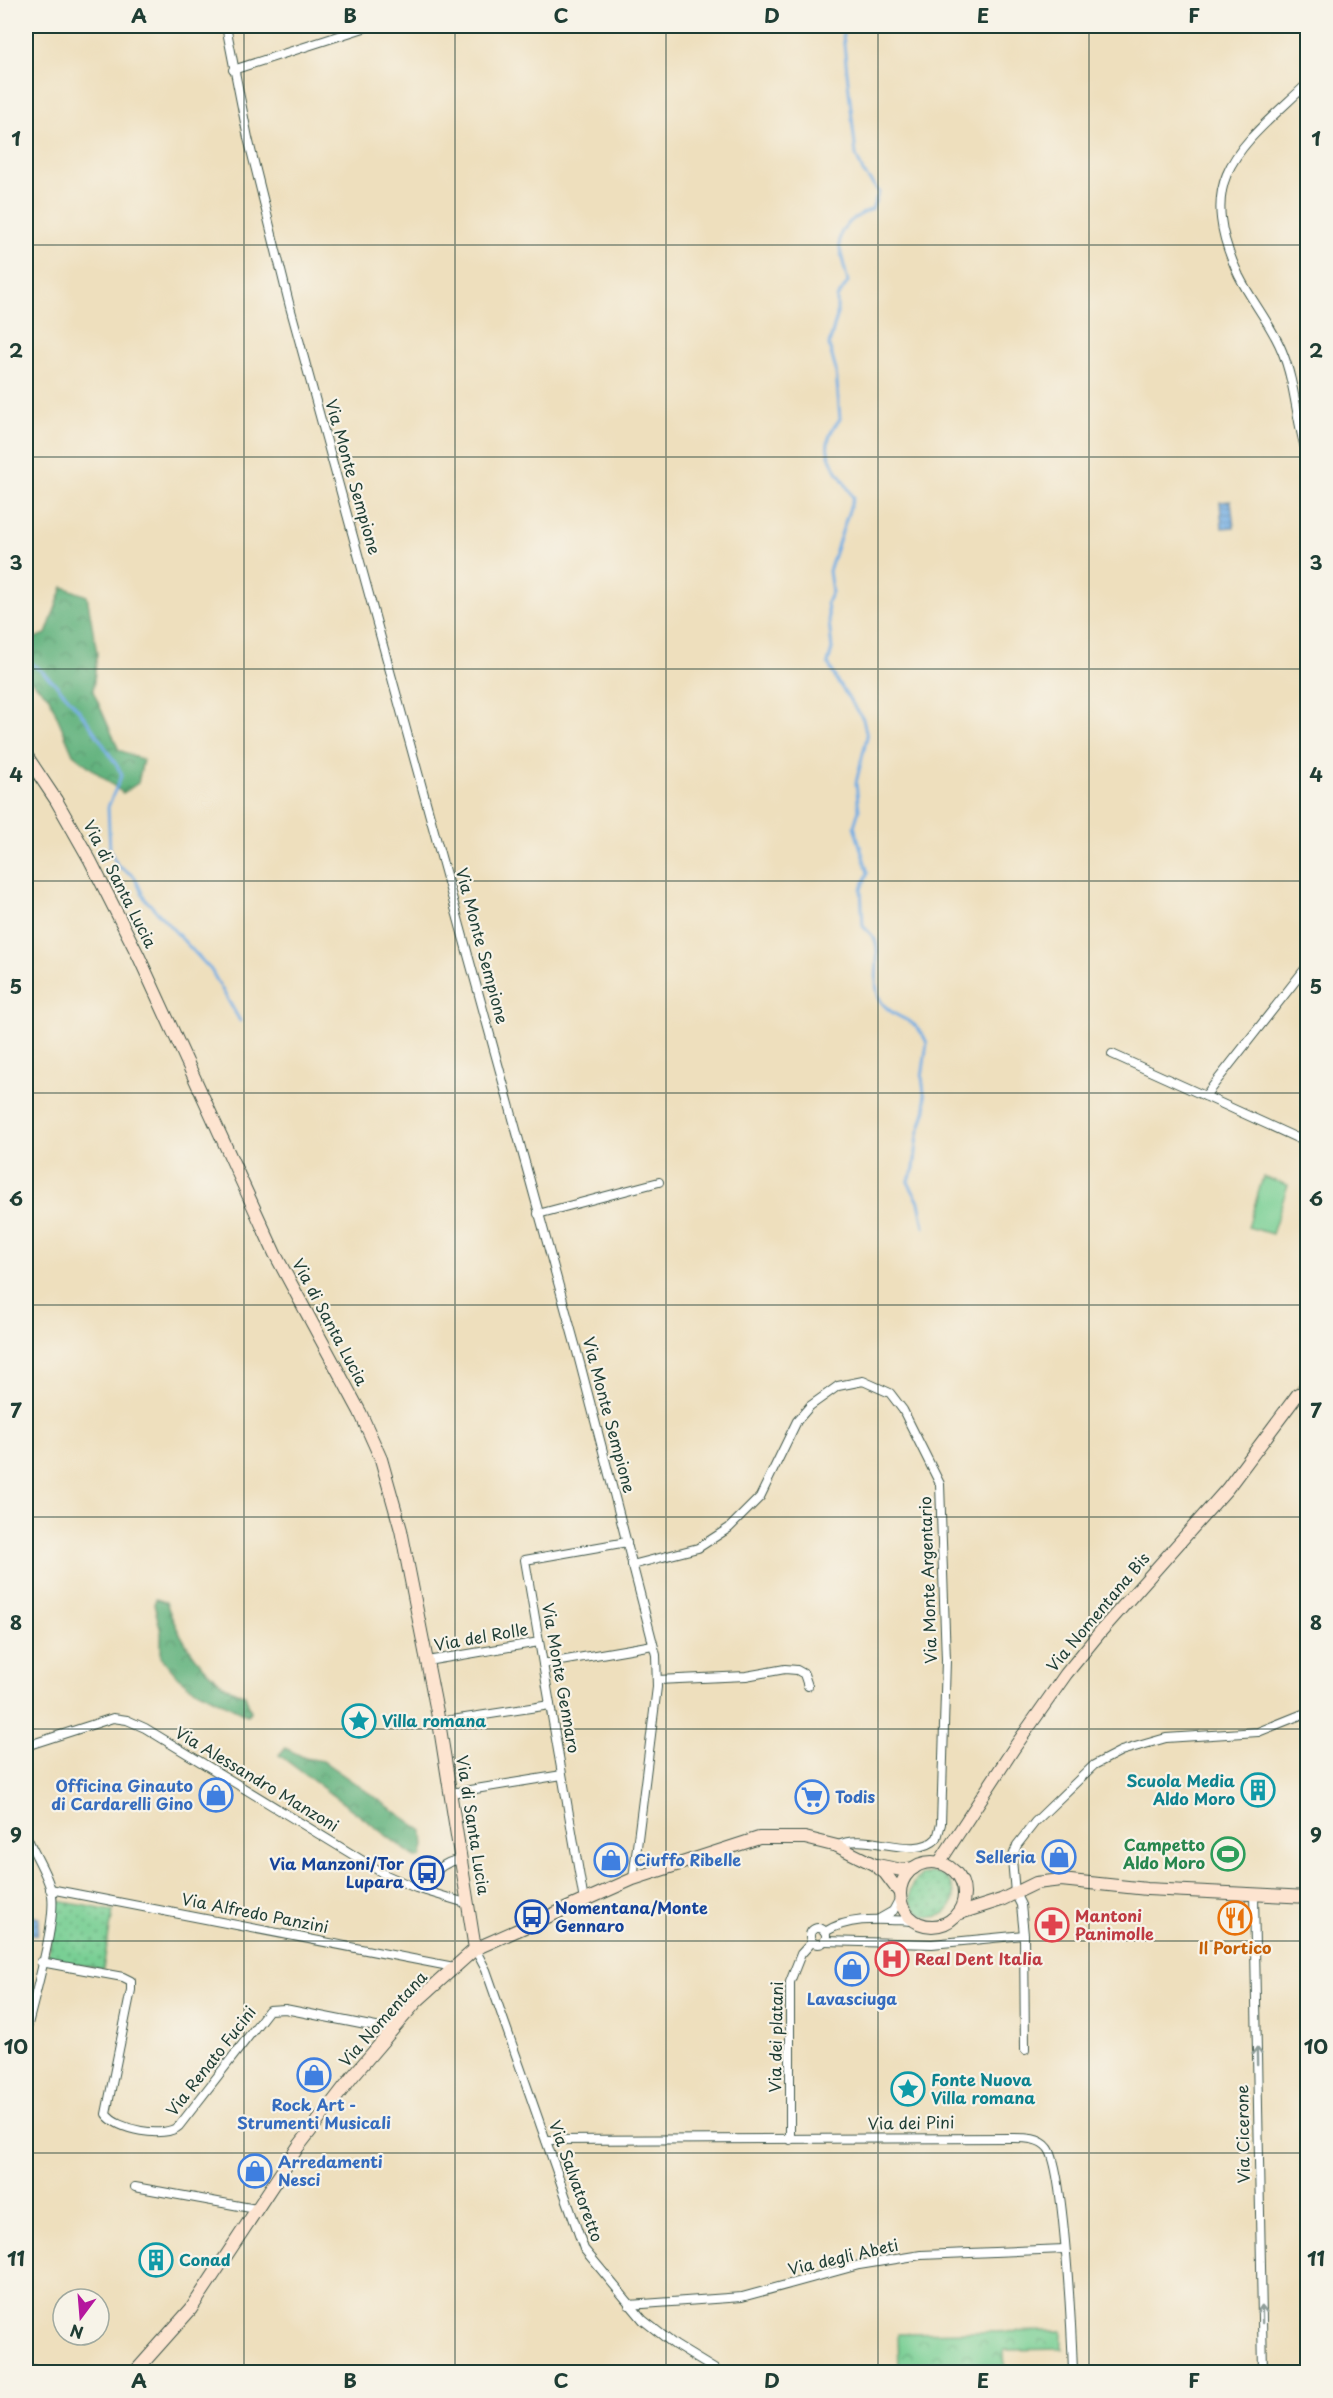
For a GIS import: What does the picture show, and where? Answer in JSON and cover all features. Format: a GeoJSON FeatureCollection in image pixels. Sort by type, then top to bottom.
{"type":"FeatureCollection","features":[{"type":"Feature","properties":{"kind":"main road","name":"Via di Santa Lucia"},"geometry":{"type":"LineString","coordinates":[[26,755],[56,800],[90,860],[139,957],[275,1254],[374,1441],[397,1516],[427,1661],[476,1949]]}},
{"type":"Feature","properties":{"kind":"main road","name":"Via Nomentana Bis"},"geometry":{"type":"LineString","coordinates":[[939,1863],[1014,1748],[1066,1674],[1101,1631],[1227,1490],[1298,1394]]}},
{"type":"Feature","properties":{"kind":"main road","name":"Via Nomentana"},"geometry":{"type":"LineString","coordinates":[[135,2373],[191,2309],[298,2147],[391,2030],[454,1967],[476,1949],[633,1879],[759,1838],[805,1838],[837,1846],[873,1864],[885,1873],[900,1895]]}},
{"type":"Feature","properties":{"kind":"main road"},"geometry":{"type":"LineString","coordinates":[[990,1903],[975,1897],[963,1888],[955,1872],[939,1863],[923,1864],[914,1868],[902,1883],[900,1895],[907,1915],[914,1921],[937,1926],[957,1914],[990,1903],[1040,1882],[1061,1880],[1135,1888],[1308,1897]]}},
{"type":"Feature","properties":{"kind":"main road","name":"Via Nomentana"},"geometry":{"type":"LineString","coordinates":[[873,1864],[902,1870],[914,1868]]}},
{"type":"Feature","properties":{"kind":"main road"},"geometry":{"type":"LineString","coordinates":[[957,1914],[961,1906],[963,1888]]}},
{"type":"Feature","properties":{"kind":"street","name":"Via Monte Sempione"},"geometry":{"type":"LineString","coordinates":[[226,26],[233,70],[290,307],[361,559],[391,682],[412,746],[582,1370],[653,1645],[657,1680],[633,1879]]}},
{"type":"Feature","properties":{"kind":"street"},"geometry":{"type":"LineString","coordinates":[[233,70],[370,26]]}},
{"type":"Feature","properties":{"kind":"street"},"geometry":{"type":"LineString","coordinates":[[1308,83],[1239,149],[1227,172],[1221,210],[1226,243],[1239,275],[1283,352],[1308,458]]}},
{"type":"Feature","properties":{"kind":"street"},"geometry":{"type":"LineString","coordinates":[[1205,1096],[1308,965]]}},
{"type":"Feature","properties":{"kind":"street"},"geometry":{"type":"LineString","coordinates":[[1112,1054],[1308,1143]]}},
{"type":"Feature","properties":{"kind":"street"},"geometry":{"type":"LineString","coordinates":[[538,1214],[659,1182]]}},
{"type":"Feature","properties":{"kind":"street","name":"Via Monte Argentario"},"geometry":{"type":"LineString","coordinates":[[633,1565],[698,1548],[729,1528],[763,1492],[797,1421],[810,1406],[838,1386],[857,1381],[870,1383],[888,1392],[900,1404],[940,1484],[946,1660],[941,1824],[937,1838],[926,1846],[851,1841],[837,1846]]}},
{"type":"Feature","properties":{"kind":"street","name":"Via Monte Gennaro"},"geometry":{"type":"LineString","coordinates":[[584,1901],[525,1560],[627,1542]]}},
{"type":"Feature","properties":{"kind":"street","name":"Via del Rolle"},"geometry":{"type":"LineString","coordinates":[[427,1661],[540,1642]]}},
{"type":"Feature","properties":{"kind":"street"},"geometry":{"type":"LineString","coordinates":[[543,1664],[653,1645]]}},
{"type":"Feature","properties":{"kind":"street"},"geometry":{"type":"LineString","coordinates":[[657,1680],[746,1676],[788,1669],[802,1673],[808,1686]]}},
{"type":"Feature","properties":{"kind":"street"},"geometry":{"type":"LineString","coordinates":[[439,1722],[550,1705]]}},
{"type":"Feature","properties":{"kind":"street"},"geometry":{"type":"LineString","coordinates":[[1024,2050],[1024,1935],[1021,1905],[1015,1893],[1011,1862],[1017,1845],[1039,1817],[1104,1758],[1134,1746],[1166,1738],[1258,1732],[1308,1712]]}},
{"type":"Feature","properties":{"kind":"street","name":"Via Alessandro Manzoni"},"geometry":{"type":"LineString","coordinates":[[26,1746],[110,1719],[131,1721],[374,1868],[427,1891],[469,1904]]}},
{"type":"Feature","properties":{"kind":"street"},"geometry":{"type":"LineString","coordinates":[[451,1793],[562,1775]]}},
{"type":"Feature","properties":{"kind":"street"},"geometry":{"type":"LineString","coordinates":[[26,1835],[50,1889],[51,1912],[26,2033]]}},
{"type":"Feature","properties":{"kind":"street"},"geometry":{"type":"LineString","coordinates":[[427,1891],[432,1875],[439,1868],[449,1862],[462,1859]]}},
{"type":"Feature","properties":{"kind":"street","name":"Via Alfredo Panzini"},"geometry":{"type":"LineString","coordinates":[[50,1889],[454,1967]]}},
{"type":"Feature","properties":{"kind":"street","name":"Via Cicerone"},"geometry":{"type":"LineString","coordinates":[[1254,1894],[1263,2373]]}},
{"type":"Feature","properties":{"kind":"street"},"geometry":{"type":"LineString","coordinates":[[878,1919],[893,1911],[900,1895]]}},
{"type":"Feature","properties":{"kind":"street"},"geometry":{"type":"LineString","coordinates":[[825,1937],[819,1928],[812,1930],[810,1937],[813,1942],[819,1944],[842,1923],[878,1919],[914,1921]]}},
{"type":"Feature","properties":{"kind":"street"},"geometry":{"type":"LineString","coordinates":[[825,1937],[932,1944],[1024,1935]]}},
{"type":"Feature","properties":{"kind":"street","name":"Via dei platani"},"geometry":{"type":"LineString","coordinates":[[790,2140],[790,1982],[801,1954],[813,1942]]}},
{"type":"Feature","properties":{"kind":"street","name":"Via Salvatoretto"},"geometry":{"type":"LineString","coordinates":[[476,1949],[486,1970],[581,2244],[593,2264],[629,2305],[661,2335],[719,2373]]}},
{"type":"Feature","properties":{"kind":"street","name":"Via Renato Fucini"},"geometry":{"type":"LineString","coordinates":[[41,1962],[123,1977],[131,1982],[106,2114],[115,2123],[152,2133],[168,2133],[179,2126],[269,2010],[285,2009],[391,2030]]}},
{"type":"Feature","properties":{"kind":"street","name":"Via dei Pini"},"geometry":{"type":"LineString","coordinates":[[546,2140],[1014,2138],[1038,2141],[1049,2150],[1054,2160],[1065,2249],[1073,2373]]}},
{"type":"Feature","properties":{"kind":"street"},"geometry":{"type":"LineString","coordinates":[[135,2187],[256,2210]]}},
{"type":"Feature","properties":{"kind":"street","name":"Via degli Abeti"},"geometry":{"type":"LineString","coordinates":[[629,2305],[742,2297],[859,2265],[921,2255],[1065,2249]]}},
{"type":"Feature","properties":{"kind":"street"},"geometry":{"type":"LineString","coordinates":[[26,2368],[47,2373]]}},
{"type":"Feature","properties":{"kind":"green space"},"geometry":{"type":"Polygon","coordinates":[[[63,587],[87,596],[97,653],[93,691],[119,750],[143,760],[138,783],[123,793],[73,754],[49,697],[26,676],[26,641],[46,634],[63,587]]]}},
{"type":"Feature","properties":{"kind":"green space"},"geometry":{"type":"Polygon","coordinates":[[[1263,1177],[1288,1185],[1272,1234],[1248,1227],[1263,1177]]]}},
{"type":"Feature","properties":{"kind":"green space"},"geometry":{"type":"Polygon","coordinates":[[[156,1599],[166,1602],[186,1644],[207,1670],[231,1690],[245,1695],[251,1711],[247,1715],[191,1687],[178,1677],[161,1657],[161,1632],[154,1604],[156,1599]]]}},
{"type":"Feature","properties":{"kind":"green space"},"geometry":{"type":"Polygon","coordinates":[[[285,1748],[305,1758],[323,1761],[423,1831],[424,1847],[421,1858],[415,1857],[279,1755],[285,1748]]]}},
{"type":"Feature","properties":{"kind":"green space"},"geometry":{"type":"Polygon","coordinates":[[[932,1873],[941,1874],[948,1879],[953,1886],[953,1904],[948,1911],[941,1916],[932,1917],[923,1916],[916,1911],[911,1904],[910,1895],[911,1886],[916,1879],[923,1874],[932,1873]]]}},
{"type":"Feature","properties":{"kind":"green space"},"geometry":{"type":"Polygon","coordinates":[[[58,1901],[113,1911],[103,1969],[47,1959],[58,1901]]]}},
{"type":"Feature","properties":{"kind":"green space"},"geometry":{"type":"Polygon","coordinates":[[[1062,2331],[1062,2349],[1004,2350],[1005,2372],[899,2372],[898,2333],[1062,2331]]]}},
{"type":"Feature","properties":{"kind":"water"},"geometry":{"type":"Polygon","coordinates":[[[1231,501],[1234,527],[1222,528],[1220,502],[1231,501]]]}},
{"type":"Feature","properties":{"kind":"water"},"geometry":{"type":"Polygon","coordinates":[[[31,1916],[40,1918],[37,1935],[28,1933],[31,1916]]]}},
{"type":"Feature","properties":{"kind":"waterway"},"geometry":{"type":"LineString","coordinates":[[842,26],[856,155],[863,172],[879,192],[872,209],[848,223],[842,230],[840,238],[848,282],[837,298],[837,316],[829,345],[836,371],[840,419],[828,441],[828,450],[830,459],[853,498],[829,571],[832,592],[827,602],[832,649],[828,663],[837,681],[863,719],[867,737],[856,783],[859,810],[854,826],[868,873],[861,889],[863,926],[874,938],[877,948],[877,990],[883,1004],[917,1027],[927,1043],[922,1077],[926,1109],[918,1135],[914,1169],[908,1182],[919,1202],[924,1227]]}},
{"type":"Feature","properties":{"kind":"waterway"},"geometry":{"type":"LineString","coordinates":[[26,659],[55,684],[80,711],[122,774],[108,807],[110,851],[118,866],[134,876],[145,899],[211,970],[240,1021]]}},
{"type":"Feature","properties":{"kind":"tunnel"},"geometry":{"type":"LineString","coordinates":[[1298,1394],[1308,1380]]}},
{"type":"Feature","properties":{"kind":"place","name":"Villa romana"},"geometry":{"type":"Point","coordinates":[359,1721]}},
{"type":"Feature","properties":{"kind":"place","name":"Scuola Media Aldo Moro"},"geometry":{"type":"Point","coordinates":[1258,1790]}},
{"type":"Feature","properties":{"kind":"place","name":"Officina Ginauto di Cardarelli Gino"},"geometry":{"type":"Point","coordinates":[216,1795]}},
{"type":"Feature","properties":{"kind":"place","name":"Todis"},"geometry":{"type":"Point","coordinates":[812,1797]}},
{"type":"Feature","properties":{"kind":"place","name":"Campetto Aldo Moro"},"geometry":{"type":"Point","coordinates":[1228,1854]}},
{"type":"Feature","properties":{"kind":"place","name":"Selleria"},"geometry":{"type":"Point","coordinates":[1059,1857]}},
{"type":"Feature","properties":{"kind":"place","name":"Ciuffo Ribelle"},"geometry":{"type":"Point","coordinates":[611,1860]}},
{"type":"Feature","properties":{"kind":"place","name":"Via Manzoni/Tor Lupara"},"geometry":{"type":"Point","coordinates":[427,1873]}},
{"type":"Feature","properties":{"kind":"place","name":"Nomentana/Monte Gennaro"},"geometry":{"type":"Point","coordinates":[532,1917]}},
{"type":"Feature","properties":{"kind":"place","name":"Il Portico"},"geometry":{"type":"Point","coordinates":[1235,1918]}},
{"type":"Feature","properties":{"kind":"place","name":"Mantoni Panimolle"},"geometry":{"type":"Point","coordinates":[1052,1925]}},
{"type":"Feature","properties":{"kind":"place","name":"Real Dent Italia"},"geometry":{"type":"Point","coordinates":[892,1959]}},
{"type":"Feature","properties":{"kind":"place","name":"Lavasciuga"},"geometry":{"type":"Point","coordinates":[852,1969]}},
{"type":"Feature","properties":{"kind":"place","name":"Rock Art - Strumenti Musicali"},"geometry":{"type":"Point","coordinates":[314,2075]}},
{"type":"Feature","properties":{"kind":"place","name":"Fonte Nuova Villa romana"},"geometry":{"type":"Point","coordinates":[908,2089]}},
{"type":"Feature","properties":{"kind":"place","name":"Arredamenti Nesci"},"geometry":{"type":"Point","coordinates":[255,2171]}},
{"type":"Feature","properties":{"kind":"place","name":"Conad"},"geometry":{"type":"Point","coordinates":[156,2260]}}]}
